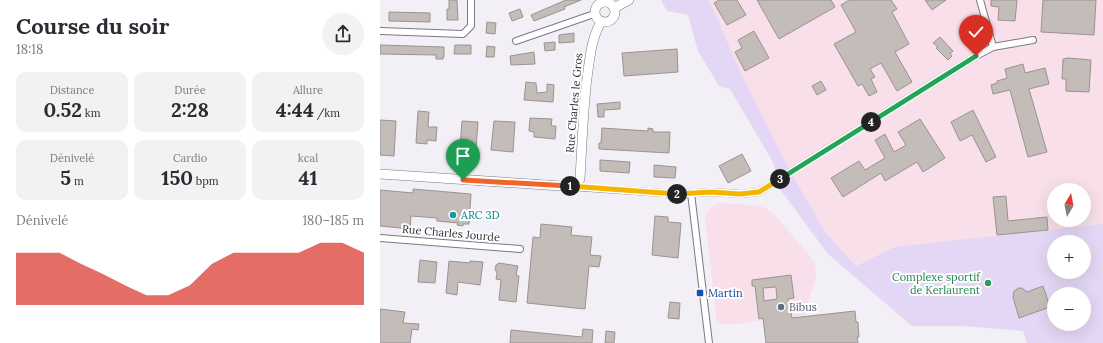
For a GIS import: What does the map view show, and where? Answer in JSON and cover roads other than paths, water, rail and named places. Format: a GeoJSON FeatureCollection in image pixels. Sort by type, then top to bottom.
{"type":"FeatureCollection","features":[{"type":"Feature","properties":{"kind":"street"},"geometry":{"type":"LineString","coordinates":[[380,31],[463,34],[471,26],[471,0]]}},
{"type":"Feature","properties":{"kind":"street"},"geometry":{"type":"LineString","coordinates":[[614,8],[629,0]]}},
{"type":"Feature","properties":{"kind":"street"},"geometry":{"type":"LineString","coordinates":[[980,0],[993,48]]}},
{"type":"Feature","properties":{"kind":"street"},"geometry":{"type":"LineString","coordinates":[[602,1],[611,4],[615,12],[613,18],[608,22],[601,22],[595,17],[594,14],[597,5],[602,1]]}},
{"type":"Feature","properties":{"kind":"street"},"geometry":{"type":"LineString","coordinates":[[516,41],[594,14]]}},
{"type":"Feature","properties":{"kind":"street","name":"Rue Charles le Gros"},"geometry":{"type":"LineString","coordinates":[[576,187],[580,179],[584,104],[591,49],[593,38],[601,22]]}},
{"type":"Feature","properties":{"kind":"street"},"geometry":{"type":"LineString","coordinates":[[380,174],[678,194],[711,192],[740,194],[759,192],[976,56],[993,48],[1033,40]]}},
{"type":"Feature","properties":{"kind":"street"},"geometry":{"type":"LineString","coordinates":[[691,193],[710,343]]}},
{"type":"Feature","properties":{"kind":"street","name":"Rue Charles Jourde"},"geometry":{"type":"LineString","coordinates":[[380,238],[520,249]]}},
{"type":"Feature","properties":{"kind":"place","name":"ARC 3D"},"geometry":{"type":"Point","coordinates":[453,215]}},
{"type":"Feature","properties":{"kind":"place","name":"Complexe sportif de Kerlaurent"},"geometry":{"type":"Point","coordinates":[988,283]}},
{"type":"Feature","properties":{"kind":"place","name":"Martin"},"geometry":{"type":"Point","coordinates":[700,293]}},
{"type":"Feature","properties":{"kind":"place","name":"Bibus"},"geometry":{"type":"Point","coordinates":[781,307]}}]}
